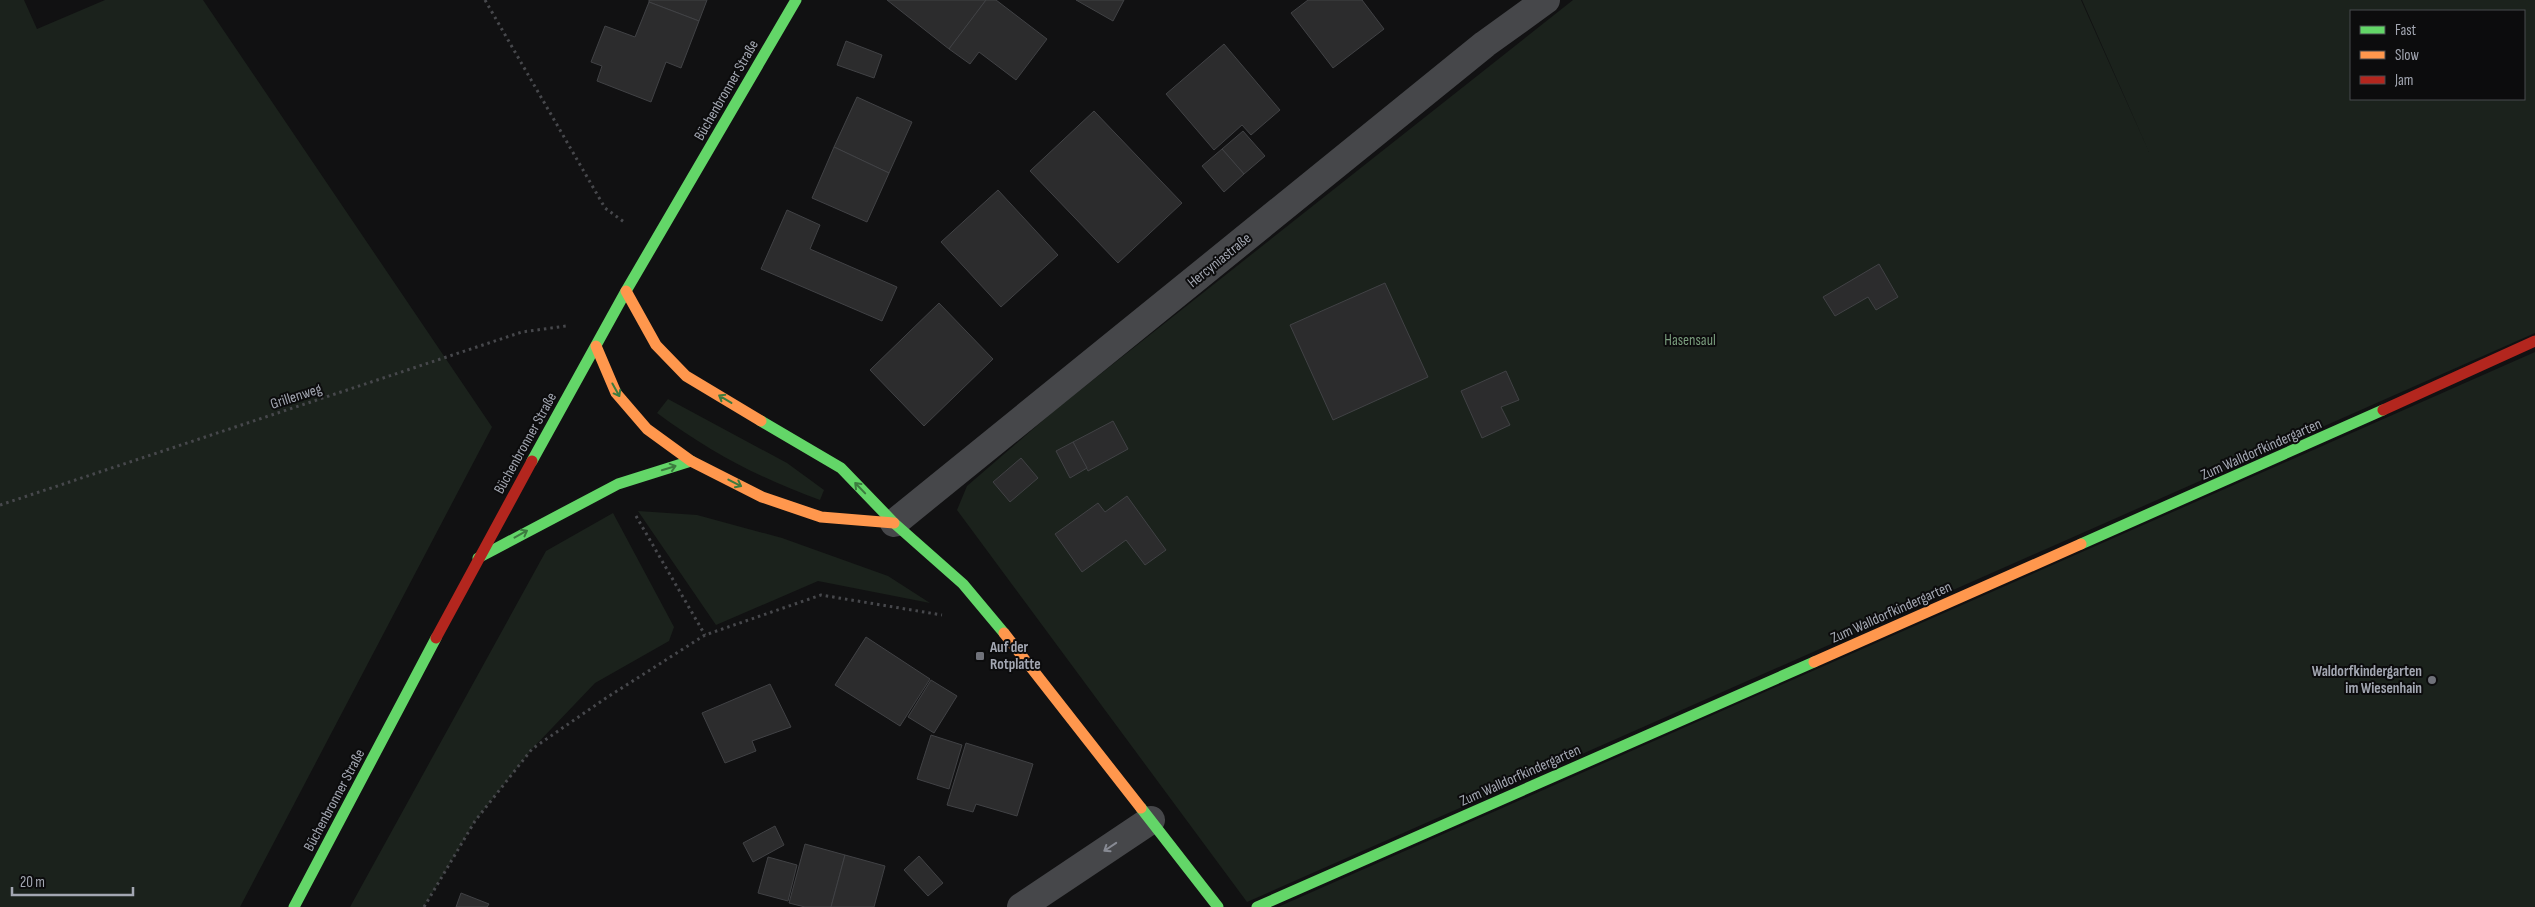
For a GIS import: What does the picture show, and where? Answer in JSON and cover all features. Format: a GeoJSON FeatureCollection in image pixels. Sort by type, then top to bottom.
{"type":"FeatureCollection","features":[{"type":"Feature","properties":{"kind":"street","name":"Büchenbronner Straße"},"geometry":{"type":"LineString","coordinates":[[294,907],[478,558],[626,291],[796,0]]}},
{"type":"Feature","properties":{"kind":"street","name":"Hercyniastraße"},"geometry":{"type":"LineString","coordinates":[[894,523],[1485,44],[1546,0]]}},
{"type":"Feature","properties":{"kind":"street"},"geometry":{"type":"LineString","coordinates":[[626,291],[656,345],[686,376],[841,468],[894,523],[963,584],[997,624],[1218,907]]}},
{"type":"Feature","properties":{"kind":"street","name":"Zum Walldorfkindergarten"},"geometry":{"type":"LineString","coordinates":[[1257,907],[2275,459],[2535,341]]}},
{"type":"Feature","properties":{"kind":"street"},"geometry":{"type":"LineString","coordinates":[[596,346],[616,393],[647,428],[691,461],[762,496],[821,517],[894,523]]}},
{"type":"Feature","properties":{"kind":"street"},"geometry":{"type":"LineString","coordinates":[[478,558],[618,484],[691,461]]}},
{"type":"Feature","properties":{"kind":"street"},"geometry":{"type":"LineString","coordinates":[[1020,907],[1151,820]]}},
{"type":"Feature","properties":{"kind":"path"},"geometry":{"type":"LineString","coordinates":[[485,0],[605,208],[654,244]]}},
{"type":"Feature","properties":{"kind":"path","name":"Grillenweg"},"geometry":{"type":"LineString","coordinates":[[0,505],[522,332],[566,326],[596,346]]}},
{"type":"Feature","properties":{"kind":"path"},"geometry":{"type":"LineString","coordinates":[[618,484],[705,635]]}},
{"type":"Feature","properties":{"kind":"path"},"geometry":{"type":"LineString","coordinates":[[424,907],[475,821],[532,749],[606,698],[705,635],[821,595],[997,624]]}},
{"type":"Feature","properties":{"kind":"green space"},"geometry":{"type":"Polygon","coordinates":[[[0,0],[24,0],[37,29],[105,0],[203,0],[492,427],[240,907],[0,907],[0,0]]]}},
{"type":"Feature","properties":{"kind":"green space","name":"Hasensaul"},"geometry":{"type":"Polygon","coordinates":[[[1573,0],[2081,0],[2149,152],[2082,0],[2535,0],[2535,333],[1247,902],[957,510],[967,486],[1055,410],[1573,0]]]}},
{"type":"Feature","properties":{"kind":"green space"},"geometry":{"type":"Polygon","coordinates":[[[2535,352],[2535,907],[1278,907],[2535,352]]]}},
{"type":"Feature","properties":{"kind":"green space"},"geometry":{"type":"Polygon","coordinates":[[[668,399],[787,463],[824,490],[820,500],[755,473],[696,440],[657,413],[668,399]]]}},
{"type":"Feature","properties":{"kind":"green space"},"geometry":{"type":"Polygon","coordinates":[[[638,511],[697,515],[782,538],[888,576],[930,603],[818,581],[716,625],[638,511]]]}},
{"type":"Feature","properties":{"kind":"green space"},"geometry":{"type":"Polygon","coordinates":[[[613,513],[674,627],[669,641],[595,683],[532,749],[475,821],[424,907],[350,907],[546,551],[613,513]]]}},
{"type":"Feature","properties":{"kind":"building"},"geometry":{"type":"Polygon","coordinates":[[[649,0],[707,0],[699,21],[649,2],[649,0]]]}},
{"type":"Feature","properties":{"kind":"building"},"geometry":{"type":"Polygon","coordinates":[[[887,0],[986,0],[949,49],[887,0]]]}},
{"type":"Feature","properties":{"kind":"building"},"geometry":{"type":"Polygon","coordinates":[[[986,0],[996,0],[1047,39],[1016,80],[979,52],[970,64],[949,49],[986,0]]]}},
{"type":"Feature","properties":{"kind":"building"},"geometry":{"type":"Polygon","coordinates":[[[1076,0],[1124,0],[1113,21],[1076,0]]]}},
{"type":"Feature","properties":{"kind":"building"},"geometry":{"type":"Polygon","coordinates":[[[1308,0],[1362,0],[1384,29],[1333,68],[1291,13],[1308,0]]]}},
{"type":"Feature","properties":{"kind":"building"},"geometry":{"type":"Polygon","coordinates":[[[649,2],[699,21],[681,68],[666,62],[651,102],[597,81],[602,66],[591,62],[605,26],[635,37],[649,2]]]}},
{"type":"Feature","properties":{"kind":"building"},"geometry":{"type":"Polygon","coordinates":[[[846,41],[882,55],[874,78],[837,65],[846,41]]]}},
{"type":"Feature","properties":{"kind":"building"},"geometry":{"type":"Polygon","coordinates":[[[1224,44],[1280,110],[1251,135],[1242,125],[1214,150],[1166,94],[1224,44]]]}},
{"type":"Feature","properties":{"kind":"building"},"geometry":{"type":"Polygon","coordinates":[[[857,97],[912,122],[889,173],[834,147],[857,97]]]}},
{"type":"Feature","properties":{"kind":"building"},"geometry":{"type":"Polygon","coordinates":[[[1094,111],[1182,203],[1118,263],[1030,171],[1094,111]]]}},
{"type":"Feature","properties":{"kind":"building"},"geometry":{"type":"Polygon","coordinates":[[[1243,131],[1265,156],[1244,174],[1222,149],[1243,131]]]}},
{"type":"Feature","properties":{"kind":"building"},"geometry":{"type":"Polygon","coordinates":[[[834,147],[889,173],[867,222],[812,198],[834,147]]]}},
{"type":"Feature","properties":{"kind":"building"},"geometry":{"type":"Polygon","coordinates":[[[1222,149],[1244,174],[1224,192],[1202,166],[1222,149]]]}},
{"type":"Feature","properties":{"kind":"building"},"geometry":{"type":"Polygon","coordinates":[[[998,190],[1058,255],[1001,307],[941,242],[998,190]]]}},
{"type":"Feature","properties":{"kind":"building"},"geometry":{"type":"Polygon","coordinates":[[[787,210],[820,225],[810,249],[897,287],[882,321],[761,269],[787,210]]]}},
{"type":"Feature","properties":{"kind":"building"},"geometry":{"type":"Polygon","coordinates":[[[1879,264],[1898,297],[1876,310],[1868,297],[1835,316],[1823,297],[1879,264]]]}},
{"type":"Feature","properties":{"kind":"building"},"geometry":{"type":"Polygon","coordinates":[[[1385,283],[1428,377],[1333,420],[1290,325],[1385,283]]]}},
{"type":"Feature","properties":{"kind":"building"},"geometry":{"type":"Polygon","coordinates":[[[939,303],[993,359],[924,426],[870,370],[939,303]]]}},
{"type":"Feature","properties":{"kind":"building"},"geometry":{"type":"Polygon","coordinates":[[[1506,371],[1519,400],[1501,407],[1510,425],[1482,438],[1461,391],[1506,371]]]}},
{"type":"Feature","properties":{"kind":"building"},"geometry":{"type":"Polygon","coordinates":[[[1113,421],[1128,449],[1088,471],[1073,442],[1113,421]]]}},
{"type":"Feature","properties":{"kind":"building"},"geometry":{"type":"Polygon","coordinates":[[[1073,442],[1087,468],[1070,478],[1056,451],[1073,442]]]}},
{"type":"Feature","properties":{"kind":"building"},"geometry":{"type":"Polygon","coordinates":[[[1021,458],[1038,478],[1010,502],[993,482],[1021,458]]]}},
{"type":"Feature","properties":{"kind":"building"},"geometry":{"type":"Polygon","coordinates":[[[1127,496],[1166,550],[1145,565],[1126,540],[1082,572],[1055,534],[1098,503],[1105,512],[1127,496]]]}},
{"type":"Feature","properties":{"kind":"building"},"geometry":{"type":"Polygon","coordinates":[[[866,637],[930,679],[900,726],[835,685],[866,637]]]}},
{"type":"Feature","properties":{"kind":"building"},"geometry":{"type":"Polygon","coordinates":[[[931,680],[957,696],[934,733],[908,717],[931,680]]]}},
{"type":"Feature","properties":{"kind":"building"},"geometry":{"type":"Polygon","coordinates":[[[770,684],[791,727],[752,741],[756,751],[725,763],[702,713],[770,684]]]}},
{"type":"Feature","properties":{"kind":"building"},"geometry":{"type":"Polygon","coordinates":[[[931,735],[962,745],[949,789],[917,779],[931,735]]]}},
{"type":"Feature","properties":{"kind":"building"},"geometry":{"type":"Polygon","coordinates":[[[966,743],[1033,764],[1017,816],[976,804],[973,812],[947,805],[966,743]]]}},
{"type":"Feature","properties":{"kind":"building"},"geometry":{"type":"Polygon","coordinates":[[[775,826],[784,845],[753,862],[743,843],[775,826]]]}},
{"type":"Feature","properties":{"kind":"building"},"geometry":{"type":"Polygon","coordinates":[[[805,844],[845,855],[831,907],[805,907],[789,903],[805,844]]]}},
{"type":"Feature","properties":{"kind":"building"},"geometry":{"type":"Polygon","coordinates":[[[845,855],[885,866],[874,907],[831,907],[845,855]]]}},
{"type":"Feature","properties":{"kind":"building"},"geometry":{"type":"Polygon","coordinates":[[[919,856],[943,883],[928,896],[904,870],[919,856]]]}},
{"type":"Feature","properties":{"kind":"building"},"geometry":{"type":"Polygon","coordinates":[[[768,857],[797,865],[788,901],[758,893],[768,857]]]}},
{"type":"Feature","properties":{"kind":"building"},"geometry":{"type":"Polygon","coordinates":[[[461,893],[489,904],[487,907],[456,907],[461,893]]]}},
{"type":"Feature","properties":{"kind":"traffic: fast"},"geometry":{"type":"LineString","coordinates":[[532,461],[626,291],[796,0]]}},
{"type":"Feature","properties":{"kind":"traffic: fast"},"geometry":{"type":"LineString","coordinates":[[2081,544],[2383,410]]}},
{"type":"Feature","properties":{"kind":"traffic: fast"},"geometry":{"type":"LineString","coordinates":[[761,421],[841,468],[894,523],[963,584],[1004,633]]}},
{"type":"Feature","properties":{"kind":"traffic: fast"},"geometry":{"type":"LineString","coordinates":[[478,558],[618,484],[691,461]]}},
{"type":"Feature","properties":{"kind":"traffic: fast"},"geometry":{"type":"LineString","coordinates":[[294,907],[436,638]]}},
{"type":"Feature","properties":{"kind":"traffic: fast"},"geometry":{"type":"LineString","coordinates":[[1257,907],[1814,662]]}},
{"type":"Feature","properties":{"kind":"traffic: fast"},"geometry":{"type":"LineString","coordinates":[[1141,808],[1218,907]]}},
{"type":"Feature","properties":{"kind":"traffic: slow"},"geometry":{"type":"LineString","coordinates":[[626,291],[656,345],[686,376],[761,421]]}},
{"type":"Feature","properties":{"kind":"traffic: slow"},"geometry":{"type":"LineString","coordinates":[[596,346],[616,393],[647,429],[691,461],[762,497],[821,517],[894,523]]}},
{"type":"Feature","properties":{"kind":"traffic: slow"},"geometry":{"type":"LineString","coordinates":[[1814,662],[2081,544]]}},
{"type":"Feature","properties":{"kind":"traffic: slow"},"geometry":{"type":"LineString","coordinates":[[1004,633],[1141,808]]}},
{"type":"Feature","properties":{"kind":"traffic: jam"},"geometry":{"type":"LineString","coordinates":[[2383,410],[2535,341]]}},
{"type":"Feature","properties":{"kind":"traffic: jam"},"geometry":{"type":"LineString","coordinates":[[436,638],[532,461]]}},
{"type":"Feature","properties":{"kind":"place","name":"Auf der Rotplatte"},"geometry":{"type":"Point","coordinates":[980,656]}},
{"type":"Feature","properties":{"kind":"place","name":"Waldorfkindergarten im Wiesenhain"},"geometry":{"type":"Point","coordinates":[2432,680]}}]}
